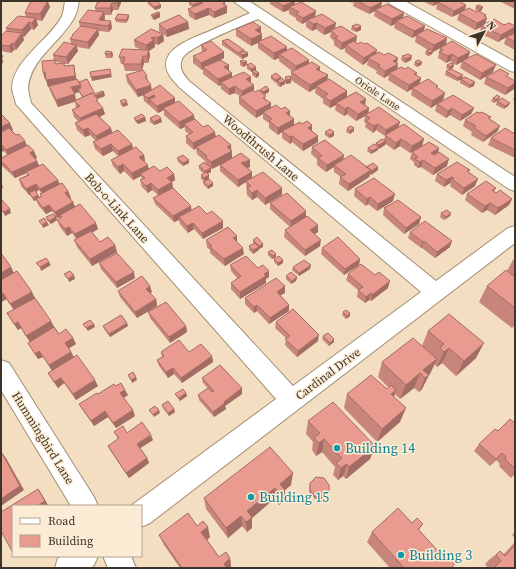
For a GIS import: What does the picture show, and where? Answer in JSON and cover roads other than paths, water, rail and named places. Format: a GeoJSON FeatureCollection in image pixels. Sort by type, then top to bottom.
{"type":"FeatureCollection","features":[{"type":"Feature","properties":{"kind":"street","name":"Bob-o-Link Lane"},"geometry":{"type":"LineString","coordinates":[[72,1],[71,12],[66,22],[24,71],[20,88],[24,104],[292,401]]}},
{"type":"Feature","properties":{"kind":"street","name":"Oriole Lane"},"geometry":{"type":"LineString","coordinates":[[240,1],[515,185]]}},
{"type":"Feature","properties":{"kind":"street"},"geometry":{"type":"LineString","coordinates":[[395,1],[515,68]]}},
{"type":"Feature","properties":{"kind":"street","name":"Woodthrush Lane"},"geometry":{"type":"LineString","coordinates":[[260,14],[181,50],[174,61],[173,69],[176,75],[184,84],[436,293]]}},
{"type":"Feature","properties":{"kind":"street","name":"Cardinal Drive"},"geometry":{"type":"LineString","coordinates":[[142,513],[515,233]]}},
{"type":"Feature","properties":{"kind":"street","name":"Hummingbird Lane"},"geometry":{"type":"LineString","coordinates":[[1,370],[84,505]]}},
{"type":"Feature","properties":{"kind":"street"},"geometry":{"type":"LineString","coordinates":[[68,568],[84,557]]}},
{"type":"Feature","properties":{"kind":"street"},"geometry":{"type":"LineString","coordinates":[[117,557],[123,568]]}},
{"type":"Feature","properties":{"kind":"place","name":"Building 14"},"geometry":{"type":"Point","coordinates":[337,448]}},
{"type":"Feature","properties":{"kind":"place","name":"Building 15"},"geometry":{"type":"Point","coordinates":[251,497]}},
{"type":"Feature","properties":{"kind":"place","name":"Building 3"},"geometry":{"type":"Point","coordinates":[401,555]}}]}
